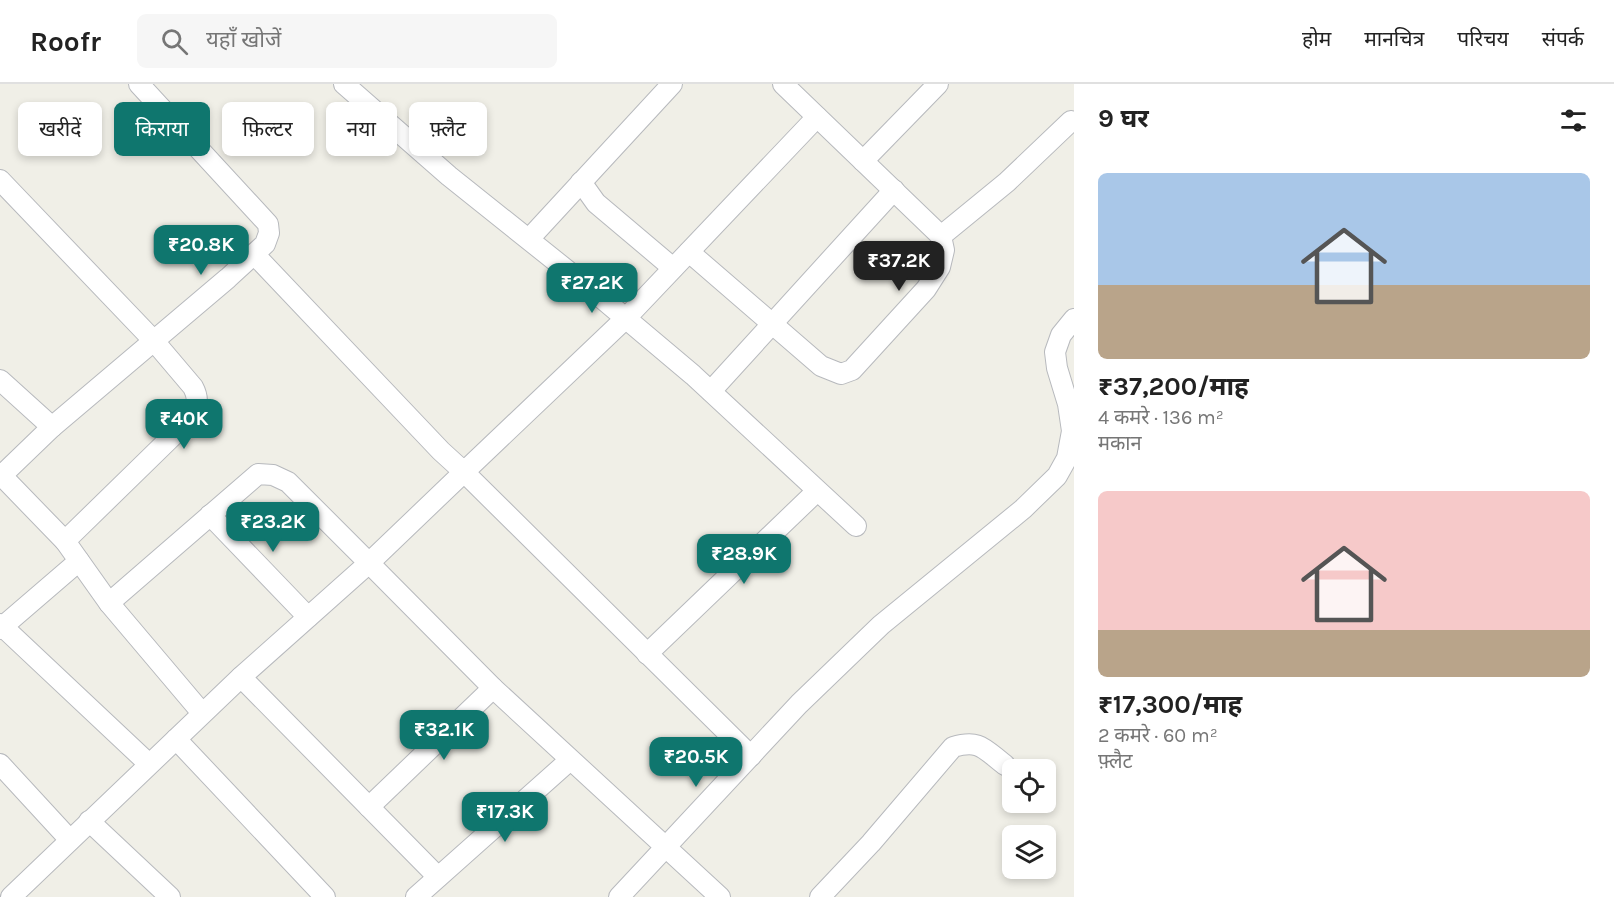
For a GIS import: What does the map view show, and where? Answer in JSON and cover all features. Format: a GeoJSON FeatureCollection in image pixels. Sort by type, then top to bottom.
{"type":"FeatureCollection","features":[{"type":"Feature","properties":{"kind":"street"},"geometry":{"type":"LineString","coordinates":[[139,84],[268,224],[269,233],[265,244],[254,254],[52,428],[0,476],[65,541],[109,603],[202,713]]}},
{"type":"Feature","properties":{"kind":"street"},"geometry":{"type":"LineString","coordinates":[[344,84],[449,176],[626,318],[711,391],[856,526]]}},
{"type":"Feature","properties":{"kind":"street"},"geometry":{"type":"LineString","coordinates":[[529,239],[672,84]]}},
{"type":"Feature","properties":{"kind":"street"},"geometry":{"type":"LineString","coordinates":[[688,252],[821,366],[841,374],[852,370],[926,289],[940,267],[944,250],[941,236],[783,84]]}},
{"type":"Feature","properties":{"kind":"street"},"geometry":{"type":"LineString","coordinates":[[863,161],[938,84]]}},
{"type":"Feature","properties":{"kind":"street"},"geometry":{"type":"LineString","coordinates":[[10,897],[202,713],[369,563],[626,318],[817,117]]}},
{"type":"Feature","properties":{"kind":"street"},"geometry":{"type":"LineString","coordinates":[[941,236],[1007,182],[1071,121]]}},
{"type":"Feature","properties":{"kind":"street"},"geometry":{"type":"LineString","coordinates":[[0,180],[154,341],[193,387],[197,395],[197,407],[189,420],[65,541]]}},
{"type":"Feature","properties":{"kind":"street"},"geometry":{"type":"LineString","coordinates":[[581,182],[596,203],[673,268]]}},
{"type":"Feature","properties":{"kind":"street"},"geometry":{"type":"LineString","coordinates":[[711,391],[894,190]]}},
{"type":"Feature","properties":{"kind":"street"},"geometry":{"type":"LineString","coordinates":[[254,254],[464,472],[751,756]]}},
{"type":"Feature","properties":{"kind":"street"},"geometry":{"type":"LineString","coordinates":[[619,897],[799,704],[881,625],[1023,509],[1057,476],[1066,458],[1072,431],[1055,352],[1060,335],[1074,319]]}},
{"type":"Feature","properties":{"kind":"street"},"geometry":{"type":"LineString","coordinates":[[0,380],[52,428]]}},
{"type":"Feature","properties":{"kind":"street"},"geometry":{"type":"LineString","coordinates":[[109,603],[258,474],[273,475],[288,482],[493,688],[720,897]]}},
{"type":"Feature","properties":{"kind":"street"},"geometry":{"type":"LineString","coordinates":[[647,654],[817,491]]}},
{"type":"Feature","properties":{"kind":"street"},"geometry":{"type":"LineString","coordinates":[[210,515],[308,617]]}},
{"type":"Feature","properties":{"kind":"street"},"geometry":{"type":"LineString","coordinates":[[79,561],[1,626],[149,764]]}},
{"type":"Feature","properties":{"kind":"street"},"geometry":{"type":"LineString","coordinates":[[241,677],[438,877]]}},
{"type":"Feature","properties":{"kind":"street"},"geometry":{"type":"LineString","coordinates":[[369,807],[493,688]]}},
{"type":"Feature","properties":{"kind":"street"},"geometry":{"type":"LineString","coordinates":[[176,739],[326,897]]}},
{"type":"Feature","properties":{"kind":"street"},"geometry":{"type":"LineString","coordinates":[[820,897],[871,843],[953,747],[968,743],[980,746],[1002,763]]}},
{"type":"Feature","properties":{"kind":"street"},"geometry":{"type":"LineString","coordinates":[[416,897],[570,760]]}},
{"type":"Feature","properties":{"kind":"street"},"geometry":{"type":"LineString","coordinates":[[0,764],[70,840]]}},
{"type":"Feature","properties":{"kind":"street"},"geometry":{"type":"LineString","coordinates":[[89,821],[170,897]]}}]}
